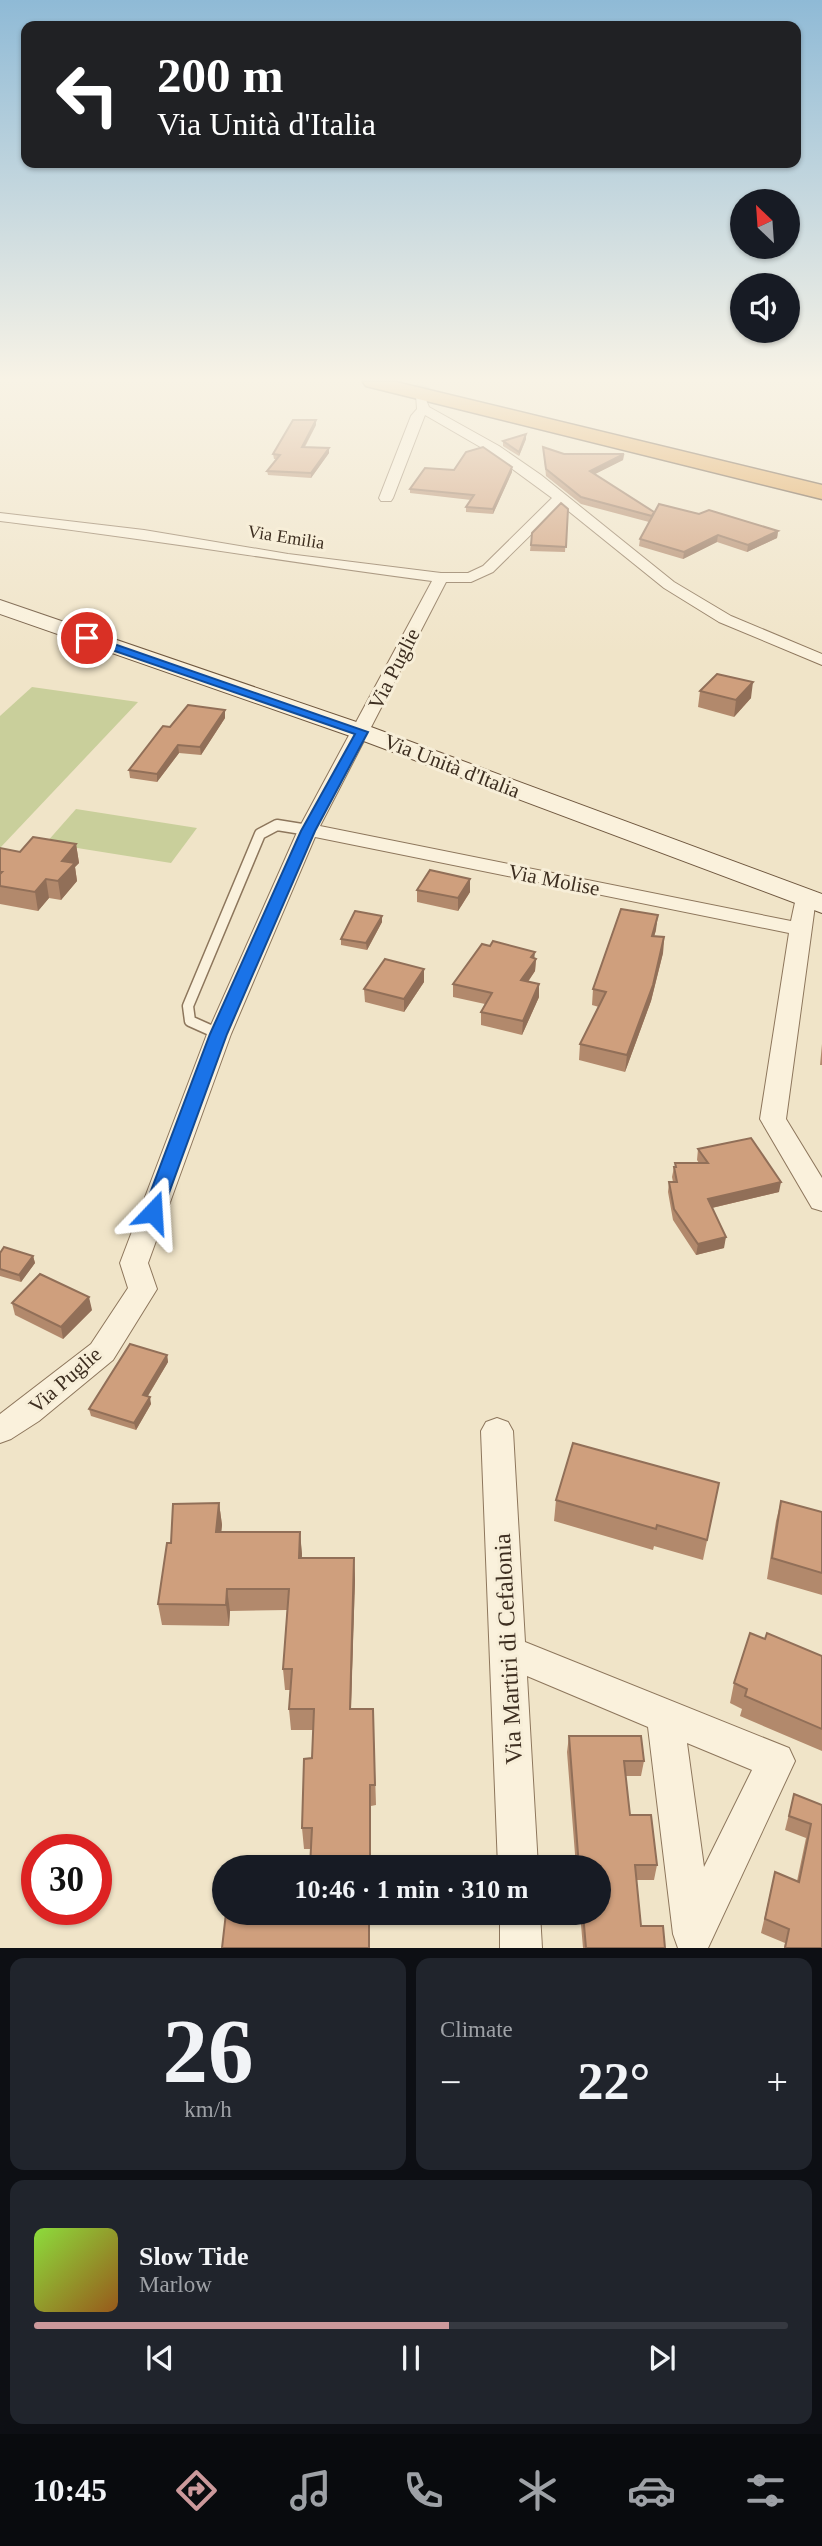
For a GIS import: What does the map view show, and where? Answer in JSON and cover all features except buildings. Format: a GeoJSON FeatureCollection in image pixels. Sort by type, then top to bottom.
{"type":"FeatureCollection","features":[{"type":"Feature","properties":{"kind":"highway"},"geometry":{"type":"LineString","coordinates":[[744,473],[822,492]]}},
{"type":"Feature","properties":{"kind":"highway"},"geometry":{"type":"LineString","coordinates":[[788,473],[822,480]]}},
{"type":"Feature","properties":{"kind":"main road","name":"Via Unità d'Italia"},"geometry":{"type":"LineString","coordinates":[[0,607],[362,732],[813,901]]}},
{"type":"Feature","properties":{"kind":"street"},"geometry":{"type":"LineString","coordinates":[[386,498],[395,473]]}},
{"type":"Feature","properties":{"kind":"street"},"geometry":{"type":"LineString","coordinates":[[529,473],[669,585],[725,619],[822,660]]}},
{"type":"Feature","properties":{"kind":"street"},"geometry":{"type":"LineString","coordinates":[[441,578],[471,577],[488,569],[559,499]]}},
{"type":"Feature","properties":{"kind":"street","name":"Via Emilia"},"geometry":{"type":"LineString","coordinates":[[0,517],[144,534],[288,558],[441,578]]}},
{"type":"Feature","properties":{"kind":"street","name":"Via Puglie"},"geometry":{"type":"LineString","coordinates":[[0,1430],[28,1412],[102,1352],[143,1289],[134,1263],[219,1034],[308,831],[441,578]]}},
{"type":"Feature","properties":{"kind":"street","name":"Via Molise"},"geometry":{"type":"LineString","coordinates":[[308,831],[800,929]]}},
{"type":"Feature","properties":{"kind":"street"},"geometry":{"type":"LineString","coordinates":[[813,901],[800,929],[773,1119],[822,1201]]}},
{"type":"Feature","properties":{"kind":"street","name":"Via Martiri di Cefalonia"},"geometry":{"type":"LineString","coordinates":[[497,1431],[517,1855]]}},
{"type":"Feature","properties":{"kind":"street"},"geometry":{"type":"LineString","coordinates":[[509,1652],[776,1761],[694,1941]]}},
{"type":"Feature","properties":{"kind":"street"},"geometry":{"type":"LineString","coordinates":[[665,1714],[694,1941]]}},
{"type":"Feature","properties":{"kind":"street"},"geometry":{"type":"LineString","coordinates":[[520,1925],[521,1948]]}},
{"type":"Feature","properties":{"kind":"lane"},"geometry":{"type":"LineString","coordinates":[[219,1034],[190,1021],[188,1006],[260,834],[270,825],[308,831]]}},
{"type":"Feature","properties":{"kind":"green space"},"geometry":{"type":"Polygon","coordinates":[[[32,687],[138,702],[0,848],[0,716],[32,687]]]}},
{"type":"Feature","properties":{"kind":"green space"},"geometry":{"type":"Polygon","coordinates":[[[76,809],[197,828],[171,863],[46,843],[76,809]]]}},
{"type":"Feature","properties":{"kind":"route"},"geometry":{"type":"LineString","coordinates":[[87,638],[362,732],[308,831],[219,1034],[153,1212]]}}]}
